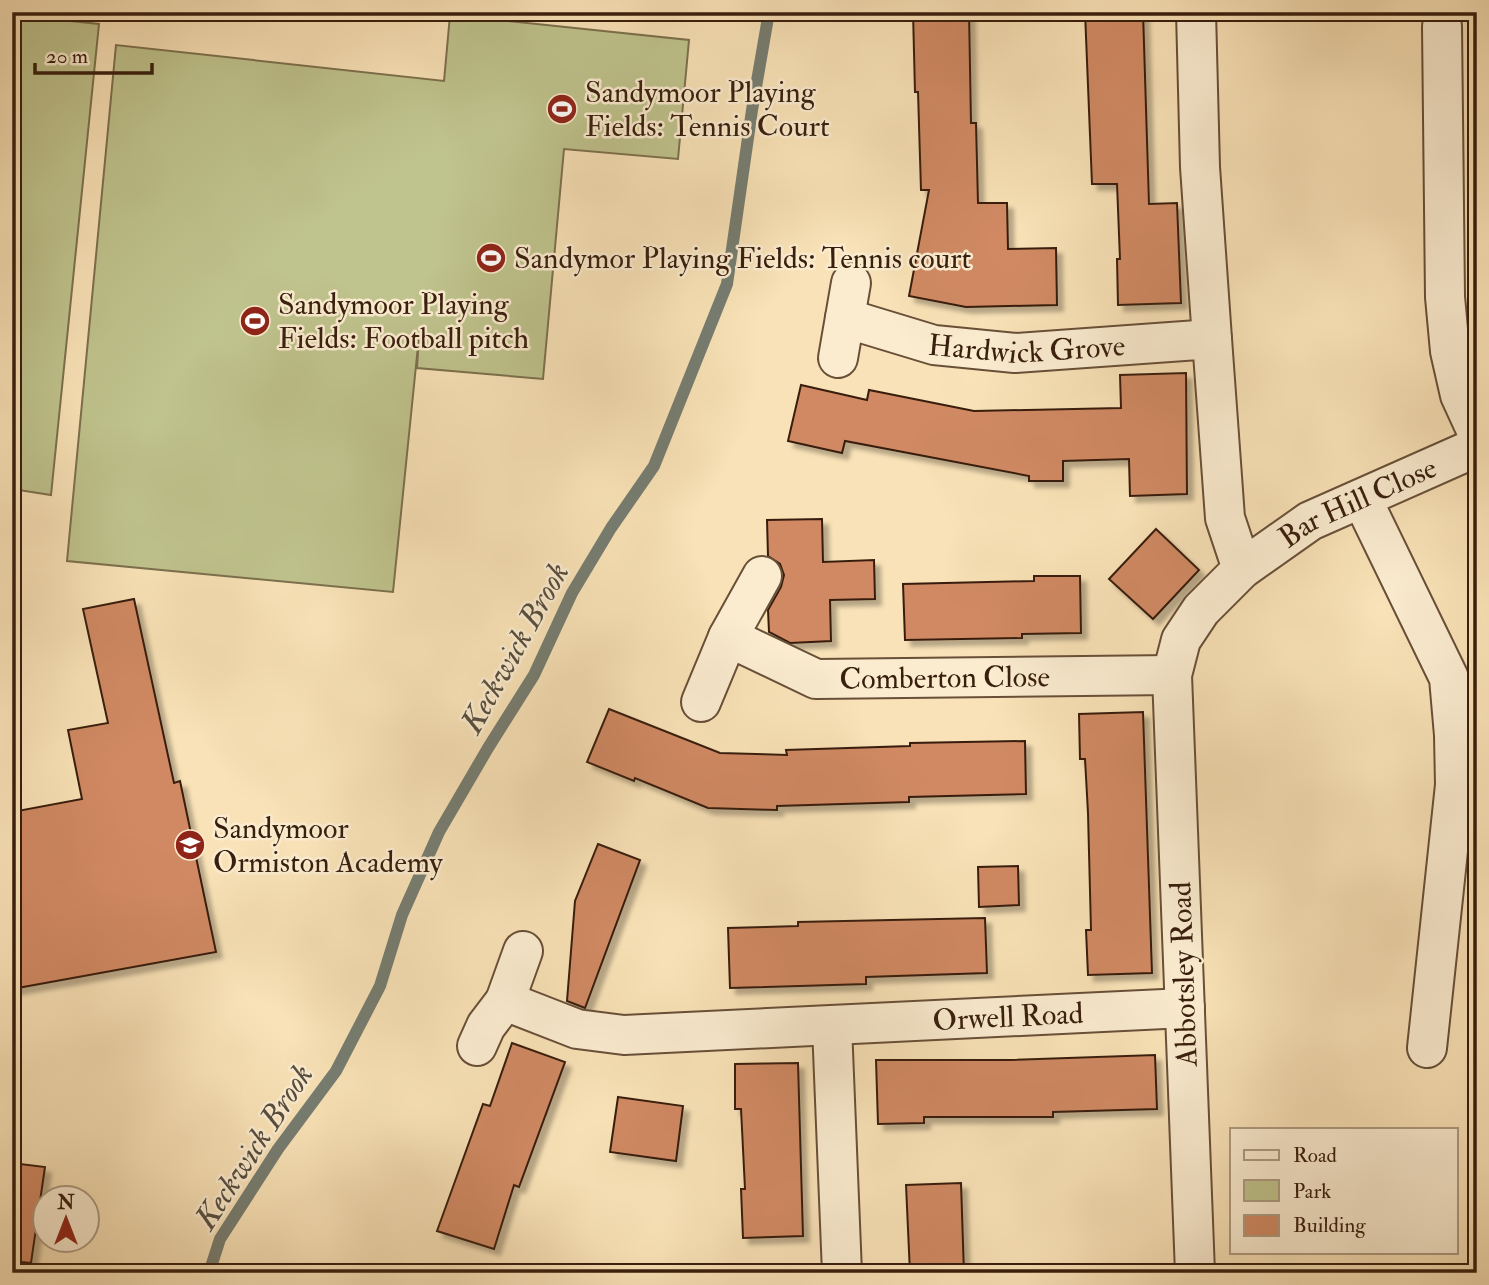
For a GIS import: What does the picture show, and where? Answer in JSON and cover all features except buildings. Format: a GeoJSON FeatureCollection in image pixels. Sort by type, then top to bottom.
{"type":"FeatureCollection","features":[{"type":"Feature","properties":{"kind":"street"},"geometry":{"type":"LineString","coordinates":[[1172,675],[1181,640],[1201,610],[1242,569],[1225,518],[1200,167],[1196,12]]}},
{"type":"Feature","properties":{"kind":"street"},"geometry":{"type":"LineString","coordinates":[[1441,26],[1445,297],[1450,351],[1460,395],[1477,432]]}},
{"type":"Feature","properties":{"kind":"street","name":"Hardwick Grove"},"geometry":{"type":"LineString","coordinates":[[838,358],[848,301],[934,345],[1015,352],[1212,340]]}},
{"type":"Feature","properties":{"kind":"street","name":"Bar Hill Close"},"geometry":{"type":"LineString","coordinates":[[1242,569],[1310,522],[1477,447]]}},
{"type":"Feature","properties":{"kind":"street"},"geometry":{"type":"LineString","coordinates":[[1362,499],[1463,675],[1454,735],[1455,785],[1427,1048]]}},
{"type":"Feature","properties":{"kind":"street"},"geometry":{"type":"LineString","coordinates":[[701,702],[728,637],[762,576]]}},
{"type":"Feature","properties":{"kind":"street","name":"Comberton Close"},"geometry":{"type":"LineString","coordinates":[[728,637],[816,679],[1172,675]]}},
{"type":"Feature","properties":{"kind":"street","name":"Abbotsley Road"},"geometry":{"type":"LineString","coordinates":[[1172,675],[1195,1273]]}},
{"type":"Feature","properties":{"kind":"street"},"geometry":{"type":"LineString","coordinates":[[477,1046],[486,1026],[505,1001],[523,951]]}},
{"type":"Feature","properties":{"kind":"street","name":"Orwell Road"},"geometry":{"type":"LineString","coordinates":[[505,1001],[577,1029],[624,1035],[1185,1008]]}},
{"type":"Feature","properties":{"kind":"street"},"geometry":{"type":"LineString","coordinates":[[832,1026],[842,1273]]}},
{"type":"Feature","properties":{"kind":"green space"},"geometry":{"type":"Polygon","coordinates":[[[12,15],[99,24],[51,495],[12,489],[12,15]]]}},
{"type":"Feature","properties":{"kind":"green space","name":"Sandymoor Playing Fields: Football pitch"},"geometry":{"type":"Polygon","coordinates":[[[450,15],[689,40],[678,159],[564,149],[543,379],[417,368],[419,336],[393,592],[67,561],[116,45],[444,81],[450,15]]]}},
{"type":"Feature","properties":{"kind":"waterway","name":"Keckwick Brook"},"geometry":{"type":"LineString","coordinates":[[209,1273],[220,1239],[278,1149],[336,1071],[380,986],[402,915],[439,832],[534,675],[572,593],[611,528],[654,466],[727,284],[769,12]]}},
{"type":"Feature","properties":{"kind":"place","name":"Sandymoor Playing Fields: Tennis Court"},"geometry":{"type":"Point","coordinates":[562,109]}},
{"type":"Feature","properties":{"kind":"place","name":"Sandymor Playing Fields: Tennis court"},"geometry":{"type":"Point","coordinates":[491,258]}},
{"type":"Feature","properties":{"kind":"place","name":"Sandymoor Playing Fields: Football pitch"},"geometry":{"type":"Point","coordinates":[255,321]}},
{"type":"Feature","properties":{"kind":"place","name":"Sandymoor Ormiston Academy"},"geometry":{"type":"Point","coordinates":[190,845]}}]}
